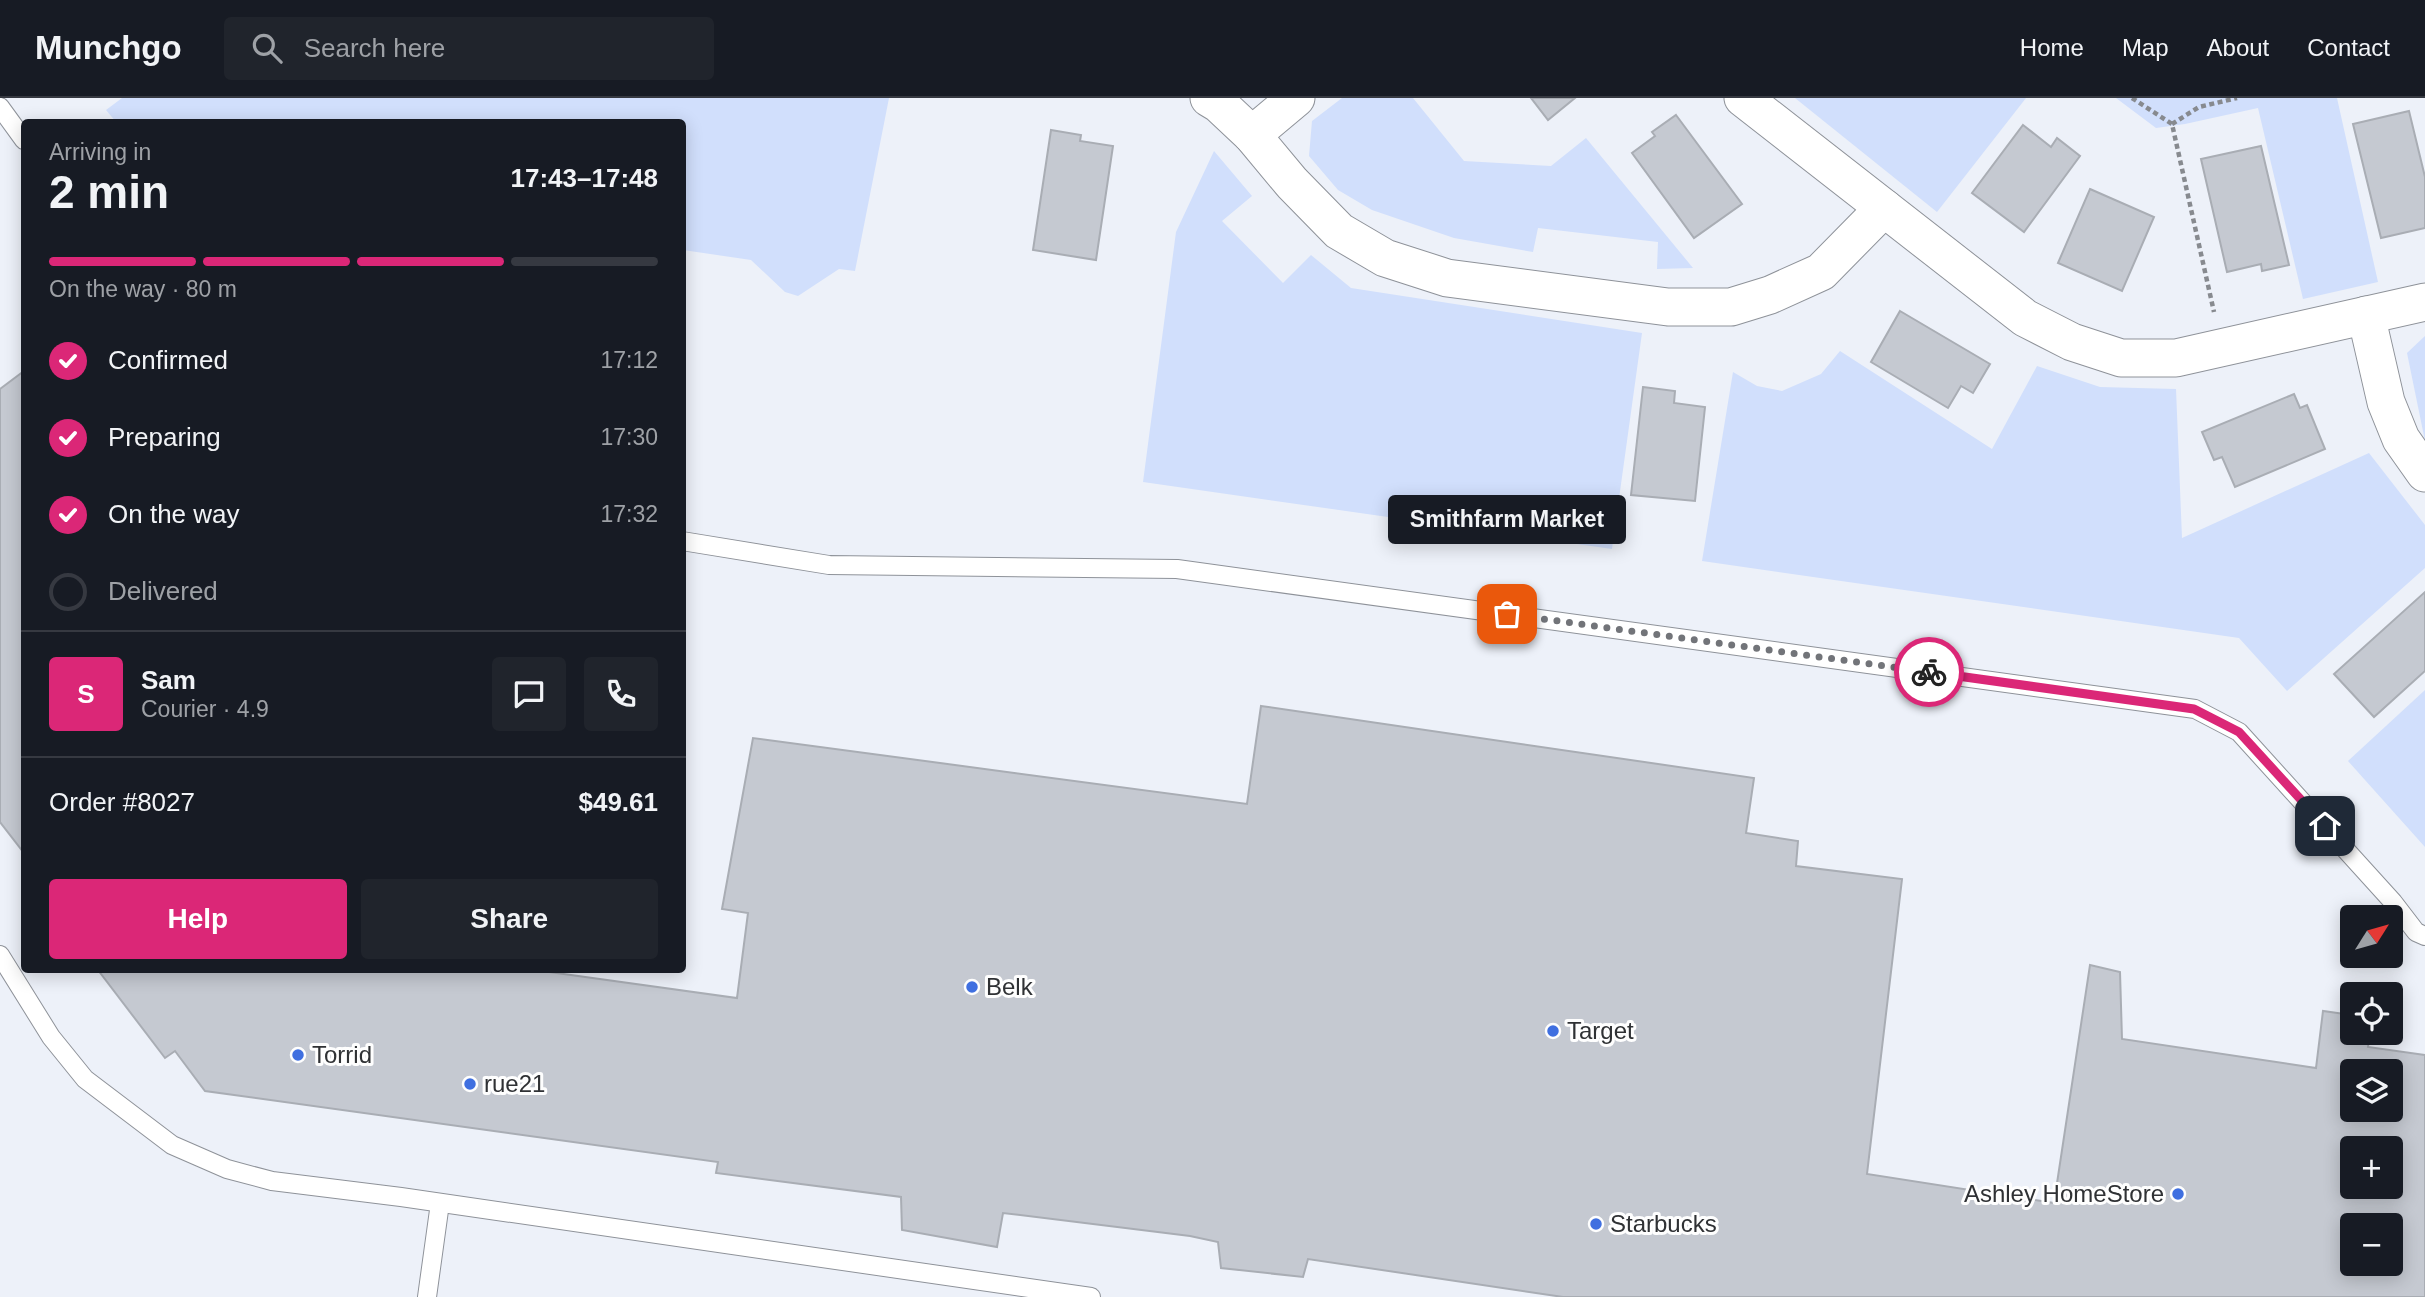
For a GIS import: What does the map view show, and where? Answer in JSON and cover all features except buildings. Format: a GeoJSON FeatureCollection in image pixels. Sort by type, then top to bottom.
{"type":"FeatureCollection","features":[{"type":"Feature","properties":{"kind":"street"},"geometry":{"type":"LineString","coordinates":[[1209,98],[1252,135],[1292,184],[1339,231],[1385,258],[1447,278],[1668,307],[1731,307],[1770,295],[1821,272],[1884,208]]}},
{"type":"Feature","properties":{"kind":"street"},"geometry":{"type":"LineString","coordinates":[[1252,135],[1296,98]]}},
{"type":"Feature","properties":{"kind":"street"},"geometry":{"type":"LineString","coordinates":[[1743,98],[2025,318],[2072,342],[2121,358],[2176,358],[2425,302]]}},
{"type":"Feature","properties":{"kind":"street"},"geometry":{"type":"LineString","coordinates":[[2366,315],[2386,402],[2401,439],[2425,473]]}},
{"type":"Feature","properties":{"kind":"lane"},"geometry":{"type":"LineString","coordinates":[[0,107],[21,136]]}},
{"type":"Feature","properties":{"kind":"lane"},"geometry":{"type":"LineString","coordinates":[[686,542],[829,565],[1177,569],[2194,709],[2239,732],[2393,902],[2416,932],[2425,936]]}},
{"type":"Feature","properties":{"kind":"lane"},"geometry":{"type":"LineString","coordinates":[[0,955],[51,1037],[85,1079],[172,1145],[227,1168],[272,1181],[1091,1297]]}},
{"type":"Feature","properties":{"kind":"lane"},"geometry":{"type":"LineString","coordinates":[[427,1297],[440,1203]]}},
{"type":"Feature","properties":{"kind":"path"},"geometry":{"type":"LineString","coordinates":[[2132,98],[2172,124],[2222,347]]}},
{"type":"Feature","properties":{"kind":"path"},"geometry":{"type":"LineString","coordinates":[[2172,124],[2199,107],[2237,98]]}},
{"type":"Feature","properties":{"kind":"shaded area"},"geometry":{"type":"Polygon","coordinates":[[[122,98],[889,98],[855,271],[839,269],[798,296],[785,292],[751,260],[686,250],[686,119],[114,119],[106,110],[122,98]]]}},
{"type":"Feature","properties":{"kind":"shaded area"},"geometry":{"type":"Polygon","coordinates":[[[1342,98],[1413,98],[1464,161],[1551,166],[1586,138],[1693,268],[1657,269],[1658,242],[1538,228],[1533,252],[1454,238],[1372,210],[1338,190],[1309,156],[1312,121],[1342,98]]]}},
{"type":"Feature","properties":{"kind":"shaded area"},"geometry":{"type":"Polygon","coordinates":[[[1795,98],[2026,98],[1937,212],[1795,98]]]}},
{"type":"Feature","properties":{"kind":"shaded area"},"geometry":{"type":"Polygon","coordinates":[[[2116,98],[2337,98],[2378,282],[2303,299],[2258,108],[2156,128],[2116,98]]]}},
{"type":"Feature","properties":{"kind":"shaded area"},"geometry":{"type":"Polygon","coordinates":[[[1214,151],[1252,196],[1222,221],[1283,283],[1311,255],[1351,288],[1642,333],[1612,549],[1143,482],[1176,232],[1214,151]]]}},
{"type":"Feature","properties":{"kind":"shaded area"},"geometry":{"type":"Polygon","coordinates":[[[2425,336],[2425,441],[2407,353],[2425,336]]]}},
{"type":"Feature","properties":{"kind":"shaded area"},"geometry":{"type":"Polygon","coordinates":[[[1840,351],[1992,449],[2037,366],[2100,387],[2176,389],[2182,538],[2369,453],[2425,525],[2425,568],[2287,691],[2239,638],[1702,561],[1733,372],[1757,386],[1782,391],[1821,374],[1840,351]]]}},
{"type":"Feature","properties":{"kind":"shaded area"},"geometry":{"type":"Polygon","coordinates":[[[2425,690],[2425,847],[2348,761],[2425,690]]]}},
{"type":"Feature","properties":{"kind":"way so far"},"geometry":{"type":"LineString","coordinates":[[1507,614],[1929,672]]}},
{"type":"Feature","properties":{"kind":"place","name":"Smithfarm Market"},"geometry":{"type":"Point","coordinates":[1507,614]}},
{"type":"Feature","properties":{"kind":"place","name":"Belk"},"geometry":{"type":"Point","coordinates":[972,987]}},
{"type":"Feature","properties":{"kind":"place","name":"Target"},"geometry":{"type":"Point","coordinates":[1553,1031]}},
{"type":"Feature","properties":{"kind":"place","name":"Torrid"},"geometry":{"type":"Point","coordinates":[298,1055]}},
{"type":"Feature","properties":{"kind":"place","name":"rue21"},"geometry":{"type":"Point","coordinates":[470,1084]}},
{"type":"Feature","properties":{"kind":"place","name":"Ashley HomeStore"},"geometry":{"type":"Point","coordinates":[2178,1194]}},
{"type":"Feature","properties":{"kind":"place","name":"Starbucks"},"geometry":{"type":"Point","coordinates":[1596,1224]}},
{"type":"Feature","properties":{"kind":"route"},"geometry":{"type":"LineString","coordinates":[[1929,672],[2194,709],[2239,732],[2325,826]]}}]}
